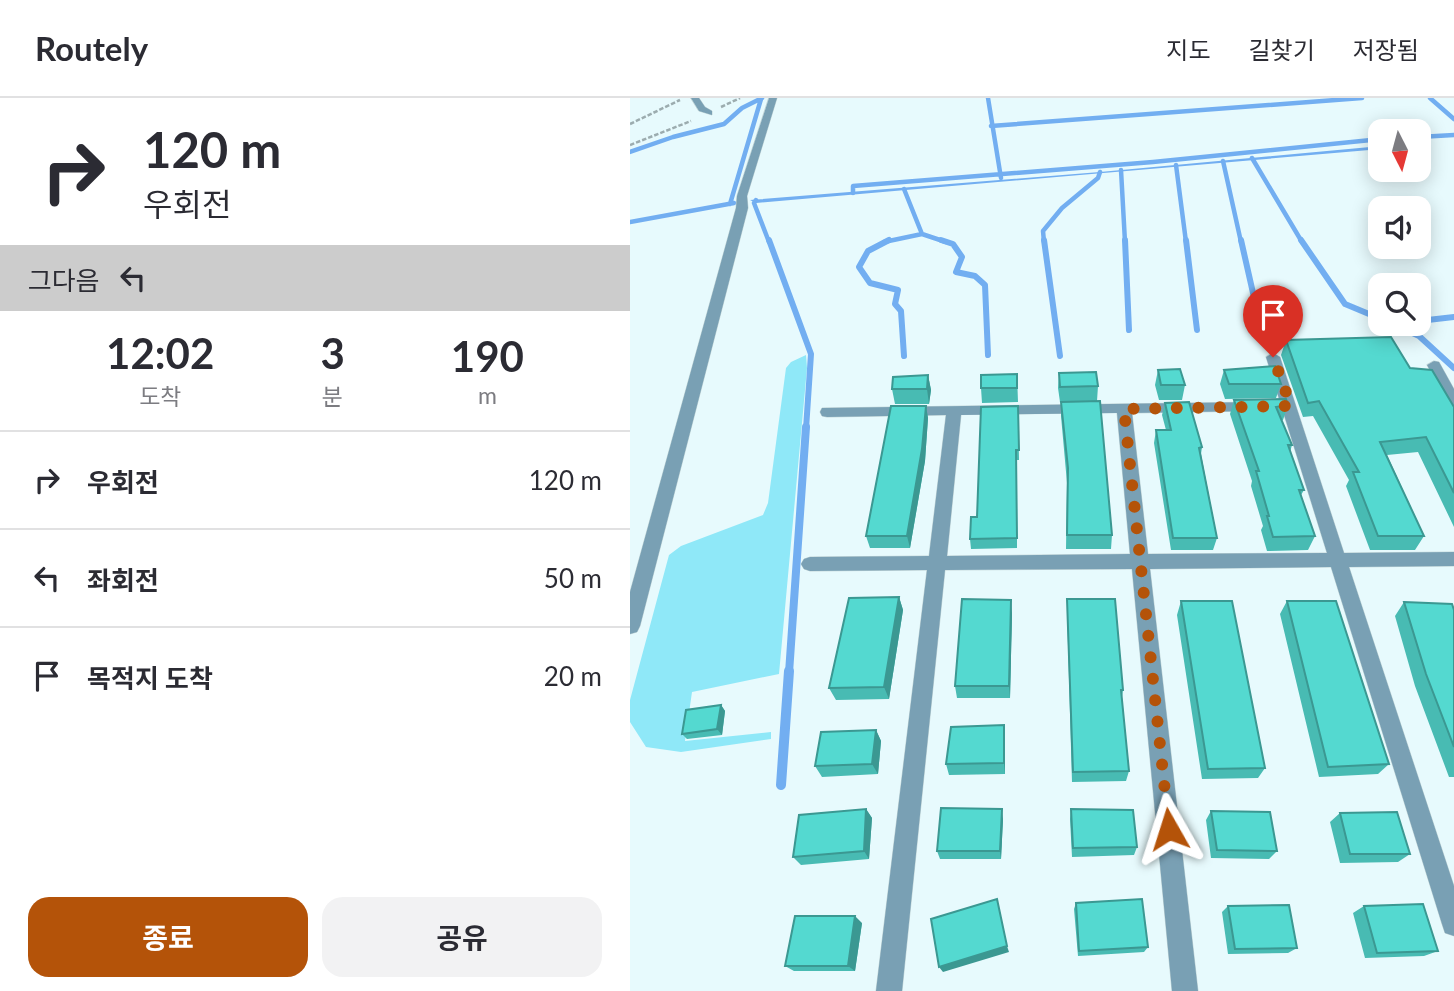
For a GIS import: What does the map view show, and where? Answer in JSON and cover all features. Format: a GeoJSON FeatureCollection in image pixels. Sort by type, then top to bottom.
{"type":"FeatureCollection","features":[{"type":"Feature","properties":{"kind":"street"},"geometry":{"type":"LineString","coordinates":[[630,626],[742,208],[742,196],[773,98]]}},
{"type":"Feature","properties":{"kind":"street"},"geometry":{"type":"LineString","coordinates":[[1273,357],[1291,406],[1454,925]]}},
{"type":"Feature","properties":{"kind":"street"},"geometry":{"type":"LineString","coordinates":[[1434,365],[1454,402]]}},
{"type":"Feature","properties":{"kind":"street"},"geometry":{"type":"LineString","coordinates":[[827,412],[1291,406]]}},
{"type":"Feature","properties":{"kind":"street"},"geometry":{"type":"LineString","coordinates":[[1124,409],[1142,560],[1185,991]]}},
{"type":"Feature","properties":{"kind":"street"},"geometry":{"type":"LineString","coordinates":[[889,991],[954,410]]}},
{"type":"Feature","properties":{"kind":"street"},"geometry":{"type":"LineString","coordinates":[[810,564],[1454,559]]}},
{"type":"Feature","properties":{"kind":"path"},"geometry":{"type":"LineString","coordinates":[[630,124],[683,98]]}},
{"type":"Feature","properties":{"kind":"path"},"geometry":{"type":"LineString","coordinates":[[630,145],[701,105],[740,98]]}},
{"type":"Feature","properties":{"kind":"shaded area"},"geometry":{"type":"Polygon","coordinates":[[[1368,147],[1368,150],[756,203],[750,200],[1368,147]]]}},
{"type":"Feature","properties":{"kind":"shaded area"},"geometry":{"type":"Polygon","coordinates":[[[806,355],[779,674],[692,692],[685,741],[771,732],[771,739],[681,752],[646,747],[630,722],[630,700],[669,555],[681,546],[763,515],[768,503],[786,368],[791,362],[806,355]]]}},
{"type":"Feature","properties":{"kind":"building"},"geometry":{"type":"Polygon","coordinates":[[[1391,337],[1410,368],[1432,370],[1454,407],[1454,493],[1426,437],[1380,442],[1424,536],[1378,536],[1353,472],[1359,472],[1319,401],[1308,403],[1286,340],[1391,337]]]}},
{"type":"Feature","properties":{"kind":"building"},"geometry":{"type":"Polygon","coordinates":[[[1275,366],[1281,384],[1229,384],[1224,370],[1275,366]]]}},
{"type":"Feature","properties":{"kind":"building"},"geometry":{"type":"Polygon","coordinates":[[[1180,369],[1185,385],[1161,385],[1158,370],[1180,369]]]}},
{"type":"Feature","properties":{"kind":"building"},"geometry":{"type":"Polygon","coordinates":[[[1096,372],[1098,386],[1060,387],[1059,373],[1096,372]]]}},
{"type":"Feature","properties":{"kind":"building"},"geometry":{"type":"Polygon","coordinates":[[[1017,374],[1017,388],[981,388],[981,375],[1017,374]]]}},
{"type":"Feature","properties":{"kind":"building"},"geometry":{"type":"Polygon","coordinates":[[[928,375],[927,389],[892,389],[893,377],[928,375]]]}},
{"type":"Feature","properties":{"kind":"building"},"geometry":{"type":"Polygon","coordinates":[[[1286,399],[1288,405],[1276,407],[1292,445],[1288,445],[1304,490],[1299,490],[1315,536],[1273,537],[1256,471],[1259,471],[1234,400],[1286,399]]]}},
{"type":"Feature","properties":{"kind":"building"},"geometry":{"type":"Polygon","coordinates":[[[1100,401],[1112,535],[1067,535],[1068,468],[1061,402],[1100,401]]]}},
{"type":"Feature","properties":{"kind":"building"},"geometry":{"type":"Polygon","coordinates":[[[1189,402],[1202,447],[1199,448],[1217,538],[1173,538],[1156,430],[1171,430],[1165,403],[1189,402]]]}},
{"type":"Feature","properties":{"kind":"building"},"geometry":{"type":"Polygon","coordinates":[[[891,406],[926,406],[922,449],[907,536],[866,536],[891,406]]]}},
{"type":"Feature","properties":{"kind":"building"},"geometry":{"type":"Polygon","coordinates":[[[1018,406],[1017,538],[970,539],[971,517],[977,517],[981,407],[1018,406]]]}},
{"type":"Feature","properties":{"kind":"building"},"geometry":{"type":"Polygon","coordinates":[[[899,597],[884,687],[829,688],[849,598],[899,597]]]}},
{"type":"Feature","properties":{"kind":"building"},"geometry":{"type":"Polygon","coordinates":[[[962,599],[1011,600],[1009,686],[955,686],[962,599]]]}},
{"type":"Feature","properties":{"kind":"building"},"geometry":{"type":"Polygon","coordinates":[[[1067,599],[1115,599],[1129,771],[1073,772],[1067,599]]]}},
{"type":"Feature","properties":{"kind":"building"},"geometry":{"type":"Polygon","coordinates":[[[1181,601],[1232,601],[1265,768],[1208,769],[1181,601]]]}},
{"type":"Feature","properties":{"kind":"building"},"geometry":{"type":"Polygon","coordinates":[[[1287,601],[1336,601],[1389,764],[1328,767],[1287,601]]]}},
{"type":"Feature","properties":{"kind":"building"},"geometry":{"type":"Polygon","coordinates":[[[1404,602],[1452,604],[1454,747],[1426,674],[1404,602]]]}},
{"type":"Feature","properties":{"kind":"building"},"geometry":{"type":"Polygon","coordinates":[[[721,705],[717,729],[682,734],[686,710],[721,705]]]}},
{"type":"Feature","properties":{"kind":"building"},"geometry":{"type":"Polygon","coordinates":[[[1004,725],[1004,763],[946,764],[951,727],[1004,725]]]}},
{"type":"Feature","properties":{"kind":"building"},"geometry":{"type":"Polygon","coordinates":[[[876,730],[872,764],[815,766],[821,732],[876,730]]]}},
{"type":"Feature","properties":{"kind":"building"},"geometry":{"type":"Polygon","coordinates":[[[941,808],[1002,809],[1000,851],[937,851],[941,808]]]}},
{"type":"Feature","properties":{"kind":"building"},"geometry":{"type":"Polygon","coordinates":[[[866,809],[864,851],[793,857],[799,815],[866,809]]]}},
{"type":"Feature","properties":{"kind":"building"},"geometry":{"type":"Polygon","coordinates":[[[1071,809],[1133,810],[1137,847],[1073,848],[1071,809]]]}},
{"type":"Feature","properties":{"kind":"building"},"geometry":{"type":"Polygon","coordinates":[[[1211,811],[1270,812],[1277,851],[1217,850],[1211,811]]]}},
{"type":"Feature","properties":{"kind":"building"},"geometry":{"type":"Polygon","coordinates":[[[1397,812],[1410,854],[1350,854],[1340,813],[1397,812]]]}},
{"type":"Feature","properties":{"kind":"building"},"geometry":{"type":"Polygon","coordinates":[[[997,899],[1007,946],[939,967],[931,919],[997,899]]]}},
{"type":"Feature","properties":{"kind":"building"},"geometry":{"type":"Polygon","coordinates":[[[1142,899],[1148,947],[1079,951],[1076,903],[1142,899]]]}},
{"type":"Feature","properties":{"kind":"building"},"geometry":{"type":"Polygon","coordinates":[[[1423,904],[1438,951],[1377,953],[1364,906],[1423,904]]]}},
{"type":"Feature","properties":{"kind":"building"},"geometry":{"type":"Polygon","coordinates":[[[1289,905],[1297,948],[1235,949],[1228,906],[1289,905]]]}},
{"type":"Feature","properties":{"kind":"building"},"geometry":{"type":"Polygon","coordinates":[[[795,916],[855,916],[848,966],[785,966],[795,916]]]}},
{"type":"Feature","properties":{"kind":"waterway"},"geometry":{"type":"LineString","coordinates":[[630,152],[673,137],[724,124],[742,108],[762,98]]}},
{"type":"Feature","properties":{"kind":"waterway"},"geometry":{"type":"LineString","coordinates":[[988,98],[993,126]]}},
{"type":"Feature","properties":{"kind":"waterway"},"geometry":{"type":"LineString","coordinates":[[993,126],[1362,98]]}},
{"type":"Feature","properties":{"kind":"waterway"},"geometry":{"type":"LineString","coordinates":[[1430,98],[1454,119]]}},
{"type":"Feature","properties":{"kind":"waterway"},"geometry":{"type":"LineString","coordinates":[[730,204],[761,99]]}},
{"type":"Feature","properties":{"kind":"waterway"},"geometry":{"type":"LineString","coordinates":[[993,126],[1000,174]]}},
{"type":"Feature","properties":{"kind":"waterway"},"geometry":{"type":"LineString","coordinates":[[1432,136],[1454,135]]}},
{"type":"Feature","properties":{"kind":"waterway"},"geometry":{"type":"LineString","coordinates":[[1000,174],[1368,140]]}},
{"type":"Feature","properties":{"kind":"waterway"},"geometry":{"type":"LineString","coordinates":[[1252,158],[1302,242]]}},
{"type":"Feature","properties":{"kind":"waterway"},"geometry":{"type":"LineString","coordinates":[[1223,161],[1241,242]]}},
{"type":"Feature","properties":{"kind":"waterway"},"geometry":{"type":"LineString","coordinates":[[1176,165],[1186,242]]}},
{"type":"Feature","properties":{"kind":"waterway"},"geometry":{"type":"LineString","coordinates":[[1121,170],[1125,242]]}},
{"type":"Feature","properties":{"kind":"waterway"},"geometry":{"type":"LineString","coordinates":[[1044,242],[1043,231],[1062,208],[1098,178],[1100,172]]}},
{"type":"Feature","properties":{"kind":"waterway"},"geometry":{"type":"LineString","coordinates":[[853,193],[853,186],[1000,174]]}},
{"type":"Feature","properties":{"kind":"waterway"},"geometry":{"type":"LineString","coordinates":[[904,189],[922,234]]}},
{"type":"Feature","properties":{"kind":"waterway"},"geometry":{"type":"LineString","coordinates":[[756,200],[754,203],[769,242]]}},
{"type":"Feature","properties":{"kind":"waterway"},"geometry":{"type":"LineString","coordinates":[[630,222],[730,204]]}},
{"type":"Feature","properties":{"kind":"waterway"},"geometry":{"type":"LineString","coordinates":[[886,242],[922,234]]}},
{"type":"Feature","properties":{"kind":"waterway"},"geometry":{"type":"LineString","coordinates":[[922,234],[946,242]]}},
{"type":"Feature","properties":{"kind":"waterway"},"geometry":{"type":"LineString","coordinates":[[769,240],[811,354],[806,429]]}},
{"type":"Feature","properties":{"kind":"waterway"},"geometry":{"type":"LineString","coordinates":[[941,240],[953,244],[962,257],[956,272],[975,276],[985,285],[988,355]]}},
{"type":"Feature","properties":{"kind":"waterway"},"geometry":{"type":"LineString","coordinates":[[1044,240],[1060,356]]}},
{"type":"Feature","properties":{"kind":"waterway"},"geometry":{"type":"LineString","coordinates":[[1125,240],[1129,330]]}},
{"type":"Feature","properties":{"kind":"waterway"},"geometry":{"type":"LineString","coordinates":[[1186,240],[1197,330]]}},
{"type":"Feature","properties":{"kind":"waterway"},"geometry":{"type":"LineString","coordinates":[[1241,240],[1258,315],[1275,350]]}},
{"type":"Feature","properties":{"kind":"waterway"},"geometry":{"type":"LineString","coordinates":[[1301,240],[1345,304],[1368,314]]}},
{"type":"Feature","properties":{"kind":"waterway"},"geometry":{"type":"LineString","coordinates":[[886,242],[868,251],[859,267],[870,283],[898,290],[895,304],[901,311],[904,356]]}},
{"type":"Feature","properties":{"kind":"waterway"},"geometry":{"type":"LineString","coordinates":[[1431,320],[1454,317]]}},
{"type":"Feature","properties":{"kind":"waterway"},"geometry":{"type":"LineString","coordinates":[[1419,336],[1454,368]]}},
{"type":"Feature","properties":{"kind":"waterway"},"geometry":{"type":"LineString","coordinates":[[789,673],[806,427]]}},
{"type":"Feature","properties":{"kind":"waterway"},"geometry":{"type":"LineString","coordinates":[[781,785],[789,671]]}},
{"type":"Feature","properties":{"kind":"route"},"geometry":{"type":"LineString","coordinates":[[1169,829],[1124,409],[1291,406],[1273,357]]}}]}
